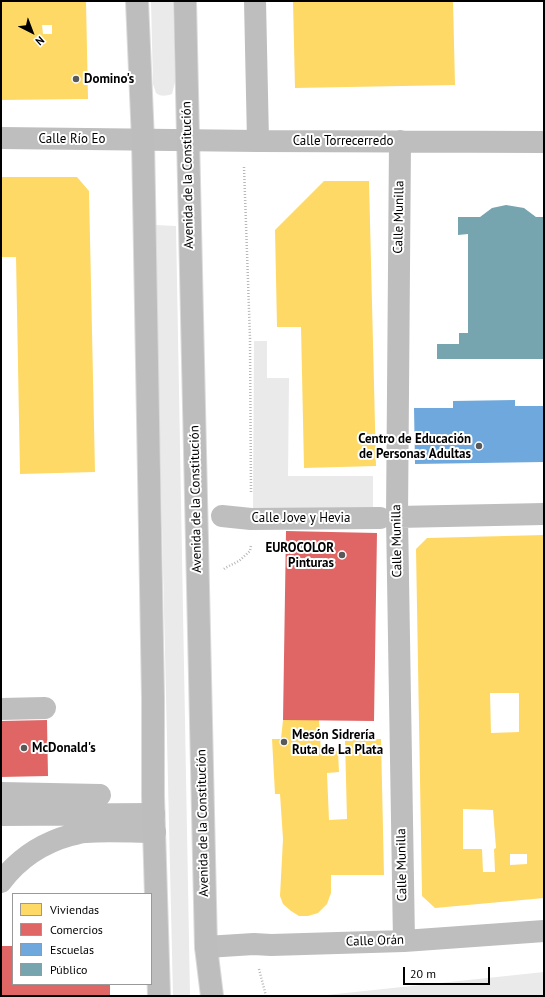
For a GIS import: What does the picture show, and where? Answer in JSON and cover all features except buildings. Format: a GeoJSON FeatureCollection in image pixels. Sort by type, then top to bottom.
{"type":"FeatureCollection","features":[{"type":"Feature","properties":{"kind":"main road"},"geometry":{"type":"LineString","coordinates":[[138,1],[143,140],[158,996]]}},
{"type":"Feature","properties":{"kind":"main road","name":"Avenida de la Constitución"},"geometry":{"type":"LineString","coordinates":[[185,1],[206,947],[212,996]]}},
{"type":"Feature","properties":{"kind":"main road"},"geometry":{"type":"LineString","coordinates":[[206,947],[227,996]]}},
{"type":"Feature","properties":{"kind":"street"},"geometry":{"type":"LineString","coordinates":[[255,1],[258,141]]}},
{"type":"Feature","properties":{"kind":"street","name":"Calle Río Eo"},"geometry":{"type":"LineString","coordinates":[[1,138],[143,140]]}},
{"type":"Feature","properties":{"kind":"street","name":"Calle Torrecerredo"},"geometry":{"type":"LineString","coordinates":[[143,140],[544,142]]}},
{"type":"Feature","properties":{"kind":"street","name":"Calle Munilla"},"geometry":{"type":"LineString","coordinates":[[400,142],[388,518],[404,941]]}},
{"type":"Feature","properties":{"kind":"street","name":"Calle Jove y Hevia"},"geometry":{"type":"LineString","coordinates":[[222,516],[251,520],[544,514]]}},
{"type":"Feature","properties":{"kind":"street"},"geometry":{"type":"LineString","coordinates":[[1,709],[45,708]]}},
{"type":"Feature","properties":{"kind":"street"},"geometry":{"type":"LineString","coordinates":[[1,793],[100,795]]}},
{"type":"Feature","properties":{"kind":"street"},"geometry":{"type":"LineString","coordinates":[[1,815],[154,823]]}},
{"type":"Feature","properties":{"kind":"street"},"geometry":{"type":"LineString","coordinates":[[1,882],[23,858],[39,847],[62,838],[85,832],[154,823]]}},
{"type":"Feature","properties":{"kind":"street","name":"Calle Orán"},"geometry":{"type":"LineString","coordinates":[[206,947],[254,944],[270,945],[404,941],[544,931]]}},
{"type":"Feature","properties":{"kind":"shaded area"},"geometry":{"type":"Polygon","coordinates":[[[151,1],[173,1],[175,82],[172,94],[166,96],[156,93],[153,84],[151,1]]]}},
{"type":"Feature","properties":{"kind":"shaded area"},"geometry":{"type":"Polygon","coordinates":[[[155,225],[176,226],[190,996],[173,996],[155,225]]]}},
{"type":"Feature","properties":{"kind":"shaded area"},"geometry":{"type":"Polygon","coordinates":[[[254,341],[267,341],[267,378],[289,378],[288,476],[373,476],[373,509],[253,509],[254,341]]]}},
{"type":"Feature","properties":{"kind":"shaded area"},"geometry":{"type":"Polygon","coordinates":[[[544,972],[544,996],[317,996],[544,972]]]}},
{"type":"Feature","properties":{"kind":"place","name":"Domino's"},"geometry":{"type":"Point","coordinates":[76,79]}},
{"type":"Feature","properties":{"kind":"place","name":"Centro de Educación de Personas Adultas"},"geometry":{"type":"Point","coordinates":[479,446]}},
{"type":"Feature","properties":{"kind":"place","name":"EUROCOLOR Pinturas"},"geometry":{"type":"Point","coordinates":[342,555]}},
{"type":"Feature","properties":{"kind":"place","name":"Mesón Sidrería Ruta de La Plata"},"geometry":{"type":"Point","coordinates":[284,742]}},
{"type":"Feature","properties":{"kind":"place","name":"McDonald's"},"geometry":{"type":"Point","coordinates":[24,748]}}]}
